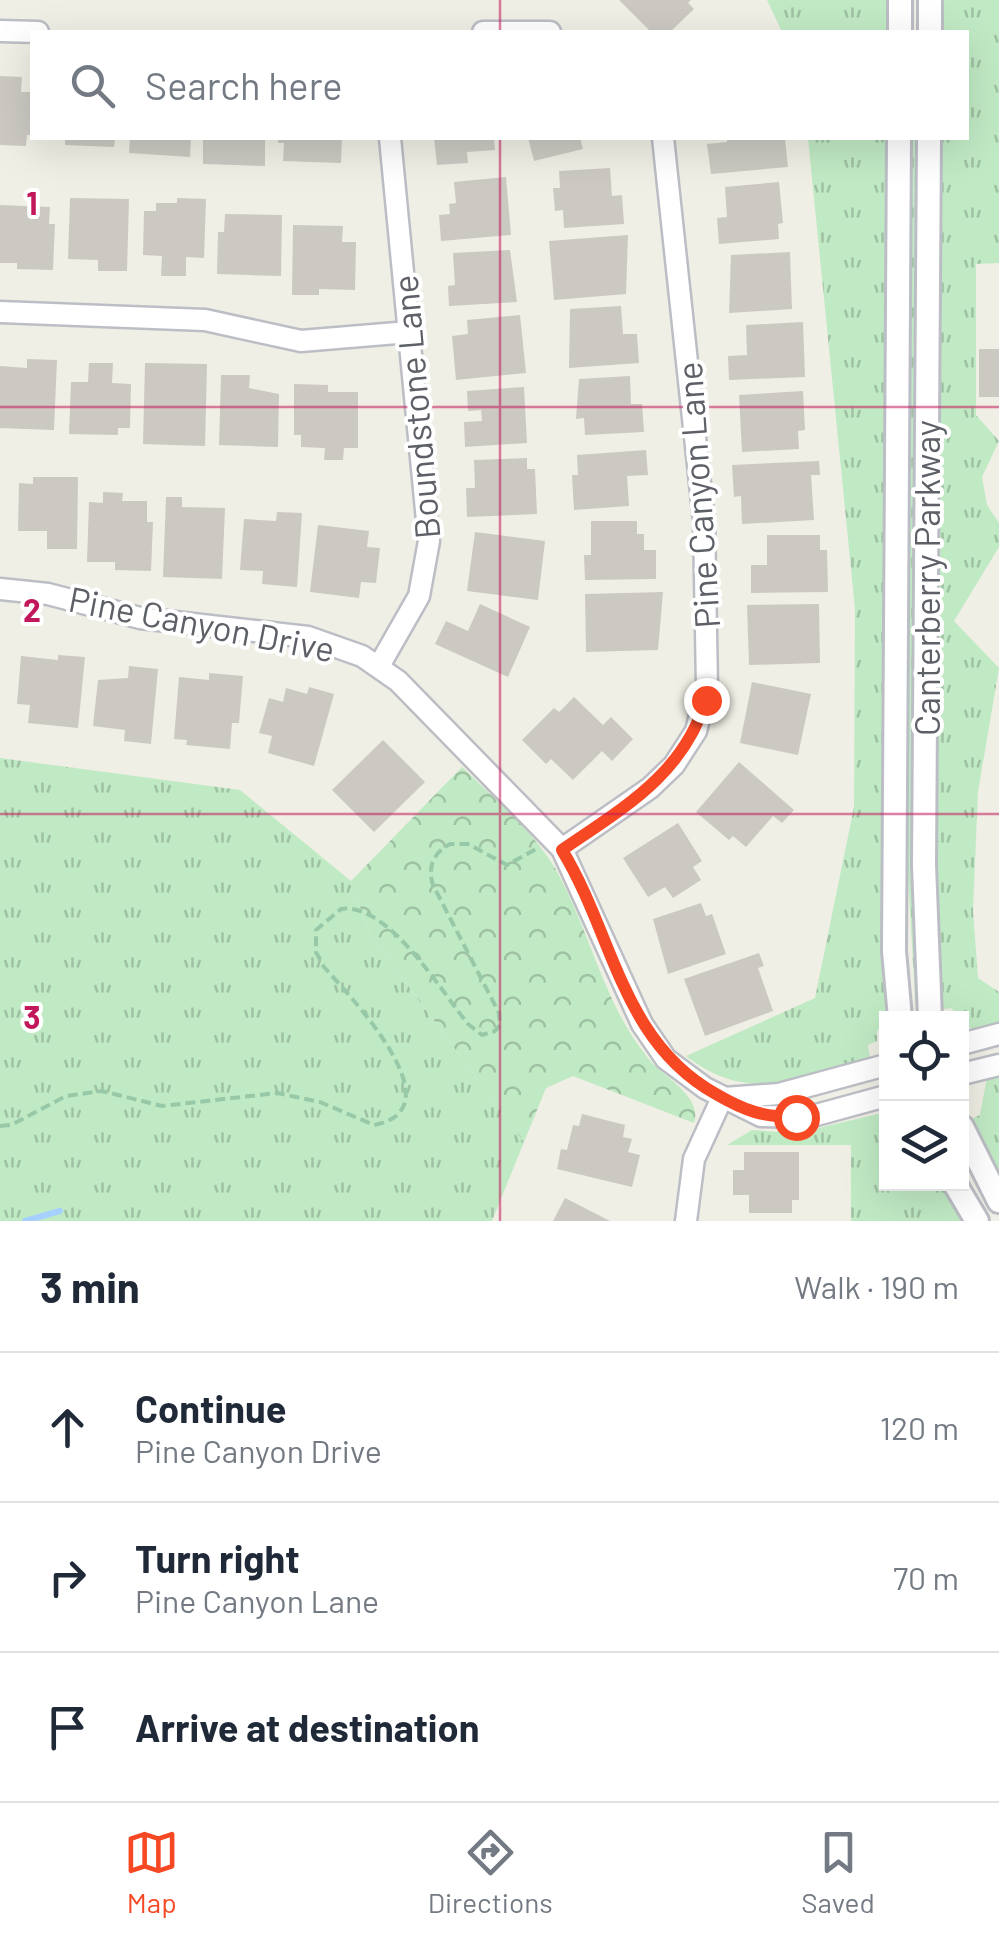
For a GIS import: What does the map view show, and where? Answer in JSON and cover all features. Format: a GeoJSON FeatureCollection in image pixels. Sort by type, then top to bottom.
{"type":"FeatureCollection","features":[{"type":"Feature","properties":{"kind":"street"},"geometry":{"type":"LineString","coordinates":[[900,0],[900,30]]}},
{"type":"Feature","properties":{"kind":"street"},"geometry":{"type":"LineString","coordinates":[[930,0],[930,30]]}},
{"type":"Feature","properties":{"kind":"street"},"geometry":{"type":"LineString","coordinates":[[0,31],[30,32]]}},
{"type":"Feature","properties":{"kind":"street","name":"Boundstone Lane"},"geometry":{"type":"LineString","coordinates":[[379,666],[419,596],[428,560],[390,140]]}},
{"type":"Feature","properties":{"kind":"street","name":"Pine Canyon Lane"},"geometry":{"type":"LineString","coordinates":[[562,850],[650,788],[674,764],[696,731],[708,687],[704,521],[664,140]]}},
{"type":"Feature","properties":{"kind":"street","name":"Canterberry Parkway"},"geometry":{"type":"LineString","coordinates":[[899,1011],[894,951],[900,140]]}},
{"type":"Feature","properties":{"kind":"street","name":"Canterberry Parkway"},"geometry":{"type":"LineString","coordinates":[[929,140],[924,911],[930,1011]]}},
{"type":"Feature","properties":{"kind":"street"},"geometry":{"type":"LineString","coordinates":[[0,312],[205,320],[301,340],[408,332]]}},
{"type":"Feature","properties":{"kind":"street","name":"Pine Canyon Drive"},"geometry":{"type":"LineString","coordinates":[[0,589],[48,594],[140,618],[308,637],[379,666],[562,850],[650,1037],[666,1059],[750,1114],[796,1117],[879,1098]]}},
{"type":"Feature","properties":{"kind":"street"},"geometry":{"type":"LineString","coordinates":[[969,1042],[999,1034]]}},
{"type":"Feature","properties":{"kind":"street"},"geometry":{"type":"LineString","coordinates":[[969,1072],[999,1065]]}},
{"type":"Feature","properties":{"kind":"street"},"geometry":{"type":"LineString","coordinates":[[686,1221],[694,1159],[722,1098],[780,1094],[879,1067]]}},
{"type":"Feature","properties":{"kind":"street"},"geometry":{"type":"LineString","coordinates":[[969,1141],[999,1201]]}},
{"type":"Feature","properties":{"kind":"street"},"geometry":{"type":"LineString","coordinates":[[959,1191],[977,1221]]}},
{"type":"Feature","properties":{"kind":"path"},"geometry":{"type":"LineString","coordinates":[[0,1126],[11,1125],[66,1096],[102,1091],[162,1106],[277,1092],[320,1102],[374,1125],[392,1119],[402,1108],[404,1096],[392,1050],[324,967],[316,952],[316,930],[341,909],[362,910],[401,939],[468,1024],[482,1034],[490,1034],[500,1025],[499,1013],[433,885],[430,868],[436,854],[450,844],[468,844],[507,865],[540,846]]}},
{"type":"Feature","properties":{"kind":"green space"},"geometry":{"type":"Polygon","coordinates":[[[767,0],[891,0],[891,30],[781,30],[767,0]]]}},
{"type":"Feature","properties":{"kind":"green space"},"geometry":{"type":"Polygon","coordinates":[[[938,0],[999,0],[999,263],[976,264],[976,415],[999,441],[982,477],[987,505],[999,523],[999,547],[954,621],[999,668],[978,792],[973,911],[978,978],[999,992],[999,1025],[973,1031],[969,1027],[969,1011],[937,1010],[933,984],[937,140],[969,140],[969,30],[938,30],[938,0]]]}},
{"type":"Feature","properties":{"kind":"green space"},"geometry":{"type":"Polygon","coordinates":[[[808,140],[890,140],[890,1011],[879,1011],[877,1041],[868,1045],[870,1059],[776,1083],[731,1080],[709,1071],[686,1056],[815,998],[854,807],[855,609],[808,140]]]}},
{"type":"Feature","properties":{"kind":"green space"},"geometry":{"type":"Polygon","coordinates":[[[906,140],[920,140],[922,1011],[917,1011],[905,823],[906,140]]]}},
{"type":"Feature","properties":{"kind":"green space"},"geometry":{"type":"Polygon","coordinates":[[[0,758],[240,790],[351,881],[369,933],[524,1142],[492,1221],[0,1221],[0,758]]]}},
{"type":"Feature","properties":{"kind":"green space"},"geometry":{"type":"Polygon","coordinates":[[[462,767],[513,816],[547,856],[568,893],[620,1015],[648,1058],[693,1104],[694,1123],[573,1076],[546,1088],[524,1142],[369,933],[351,881],[462,767]]]}},
{"type":"Feature","properties":{"kind":"green space"},"geometry":{"type":"Polygon","coordinates":[[[999,1074],[999,1179],[969,1125],[969,1120],[980,1115],[987,1077],[999,1074]]]}},
{"type":"Feature","properties":{"kind":"green space"},"geometry":{"type":"Polygon","coordinates":[[[879,1114],[879,1191],[951,1191],[968,1221],[851,1221],[851,1145],[727,1145],[752,1130],[797,1133],[879,1114]]]}},
{"type":"Feature","properties":{"kind":"building"},"geometry":{"type":"Polygon","coordinates":[[[619,0],[691,0],[688,3],[694,9],[672,30],[649,30],[619,0]]]}},
{"type":"Feature","properties":{"kind":"building"},"geometry":{"type":"Polygon","coordinates":[[[0,76],[22,77],[21,92],[30,92],[30,135],[26,146],[0,145],[0,76]]]}},
{"type":"Feature","properties":{"kind":"building"},"geometry":{"type":"Polygon","coordinates":[[[65,140],[115,140],[114,147],[65,145],[65,140]]]}},
{"type":"Feature","properties":{"kind":"building"},"geometry":{"type":"Polygon","coordinates":[[[130,140],[191,140],[190,157],[129,153],[130,140]]]}},
{"type":"Feature","properties":{"kind":"building"},"geometry":{"type":"Polygon","coordinates":[[[203,140],[265,140],[265,166],[203,164],[203,140]]]}},
{"type":"Feature","properties":{"kind":"building"},"geometry":{"type":"Polygon","coordinates":[[[342,140],[341,163],[283,161],[284,143],[278,143],[342,140]]]}},
{"type":"Feature","properties":{"kind":"building"},"geometry":{"type":"Polygon","coordinates":[[[434,140],[494,140],[495,150],[467,152],[468,163],[437,165],[434,140]]]}},
{"type":"Feature","properties":{"kind":"building"},"geometry":{"type":"Polygon","coordinates":[[[529,140],[581,140],[583,149],[534,161],[529,140]]]}},
{"type":"Feature","properties":{"kind":"building"},"geometry":{"type":"Polygon","coordinates":[[[785,140],[788,167],[711,174],[707,144],[785,140]]]}},
{"type":"Feature","properties":{"kind":"building"},"geometry":{"type":"Polygon","coordinates":[[[610,168],[612,196],[622,195],[624,224],[564,228],[563,210],[555,211],[553,188],[560,188],[559,171],[610,168]]]}},
{"type":"Feature","properties":{"kind":"building"},"geometry":{"type":"Polygon","coordinates":[[[506,177],[511,235],[441,241],[439,215],[450,214],[449,204],[456,203],[454,182],[506,177]]]}},
{"type":"Feature","properties":{"kind":"building"},"geometry":{"type":"Polygon","coordinates":[[[779,182],[783,223],[778,224],[779,239],[719,244],[717,218],[727,217],[725,187],[779,182]]]}},
{"type":"Feature","properties":{"kind":"building"},"geometry":{"type":"Polygon","coordinates":[[[70,198],[129,199],[127,271],[98,271],[98,260],[68,259],[70,198]]]}},
{"type":"Feature","properties":{"kind":"building"},"geometry":{"type":"Polygon","coordinates":[[[177,198],[206,199],[204,258],[186,257],[186,276],[161,276],[162,256],[143,255],[144,211],[156,211],[156,203],[177,203],[177,198]]]}},
{"type":"Feature","properties":{"kind":"building"},"geometry":{"type":"Polygon","coordinates":[[[0,205],[50,207],[49,224],[55,224],[53,270],[17,269],[17,263],[0,263],[0,205]]]}},
{"type":"Feature","properties":{"kind":"building"},"geometry":{"type":"Polygon","coordinates":[[[225,214],[282,215],[281,276],[217,274],[218,232],[224,232],[225,214]]]}},
{"type":"Feature","properties":{"kind":"building"},"geometry":{"type":"Polygon","coordinates":[[[293,225],[343,226],[342,242],[356,242],[355,290],[319,289],[319,295],[292,295],[293,225]]]}},
{"type":"Feature","properties":{"kind":"building"},"geometry":{"type":"Polygon","coordinates":[[[628,235],[626,294],[554,300],[549,241],[628,235]]]}},
{"type":"Feature","properties":{"kind":"building"},"geometry":{"type":"Polygon","coordinates":[[[510,250],[517,302],[449,306],[448,286],[455,285],[453,253],[510,250]]]}},
{"type":"Feature","properties":{"kind":"building"},"geometry":{"type":"Polygon","coordinates":[[[790,252],[792,309],[729,313],[731,255],[790,252]]]}},
{"type":"Feature","properties":{"kind":"building"},"geometry":{"type":"Polygon","coordinates":[[[621,306],[623,334],[637,334],[639,363],[569,368],[570,309],[621,306]]]}},
{"type":"Feature","properties":{"kind":"building"},"geometry":{"type":"Polygon","coordinates":[[[520,315],[526,373],[456,380],[452,336],[468,334],[467,320],[520,315]]]}},
{"type":"Feature","properties":{"kind":"building"},"geometry":{"type":"Polygon","coordinates":[[[803,322],[805,377],[729,380],[728,356],[747,355],[746,325],[803,322]]]}},
{"type":"Feature","properties":{"kind":"building"},"geometry":{"type":"Polygon","coordinates":[[[979,349],[999,349],[999,397],[979,397],[979,349]]]}},
{"type":"Feature","properties":{"kind":"building"},"geometry":{"type":"Polygon","coordinates":[[[27,359],[57,360],[54,430],[0,428],[0,366],[27,368],[27,359]]]}},
{"type":"Feature","properties":{"kind":"building"},"geometry":{"type":"Polygon","coordinates":[[[89,363],[113,363],[112,383],[131,384],[130,428],[118,428],[118,435],[69,434],[71,382],[88,382],[89,363]]]}},
{"type":"Feature","properties":{"kind":"building"},"geometry":{"type":"Polygon","coordinates":[[[145,363],[207,364],[205,446],[143,444],[145,363]]]}},
{"type":"Feature","properties":{"kind":"building"},"geometry":{"type":"Polygon","coordinates":[[[221,375],[250,375],[249,388],[279,394],[278,447],[219,445],[221,375]]]}},
{"type":"Feature","properties":{"kind":"building"},"geometry":{"type":"Polygon","coordinates":[[[630,376],[631,404],[642,404],[644,432],[585,435],[584,418],[576,419],[579,379],[630,376]]]}},
{"type":"Feature","properties":{"kind":"building"},"geometry":{"type":"Polygon","coordinates":[[[294,384],[328,385],[328,392],[358,392],[358,448],[344,448],[343,460],[324,460],[325,448],[301,447],[301,435],[294,435],[294,384]]]}},
{"type":"Feature","properties":{"kind":"building"},"geometry":{"type":"Polygon","coordinates":[[[524,387],[527,443],[465,447],[464,422],[482,421],[481,410],[468,411],[467,391],[524,387]]]}},
{"type":"Feature","properties":{"kind":"building"},"geometry":{"type":"Polygon","coordinates":[[[803,391],[805,430],[798,431],[799,449],[742,452],[739,395],[803,391]]]}},
{"type":"Feature","properties":{"kind":"building"},"geometry":{"type":"Polygon","coordinates":[[[646,450],[648,475],[627,476],[629,506],[574,510],[572,475],[578,475],[577,455],[646,450]]]}},
{"type":"Feature","properties":{"kind":"building"},"geometry":{"type":"Polygon","coordinates":[[[527,458],[527,469],[535,469],[537,514],[467,517],[466,488],[475,488],[474,460],[527,458]]]}},
{"type":"Feature","properties":{"kind":"building"},"geometry":{"type":"Polygon","coordinates":[[[819,461],[820,475],[811,475],[814,520],[742,524],[741,496],[734,497],[732,465],[819,461]]]}},
{"type":"Feature","properties":{"kind":"building"},"geometry":{"type":"Polygon","coordinates":[[[33,477],[78,477],[77,549],[47,549],[47,531],[18,531],[19,483],[33,484],[33,477]]]}},
{"type":"Feature","properties":{"kind":"building"},"geometry":{"type":"Polygon","coordinates":[[[103,492],[123,493],[122,501],[147,501],[147,522],[153,522],[151,571],[115,570],[115,562],[87,562],[89,502],[103,503],[103,492]]]}},
{"type":"Feature","properties":{"kind":"building"},"geometry":{"type":"Polygon","coordinates":[[[166,497],[182,497],[182,507],[225,508],[222,579],[163,577],[166,497]]]}},
{"type":"Feature","properties":{"kind":"building"},"geometry":{"type":"Polygon","coordinates":[[[277,512],[302,513],[297,587],[262,584],[263,571],[240,570],[244,519],[276,521],[277,512]]]}},
{"type":"Feature","properties":{"kind":"building"},"geometry":{"type":"Polygon","coordinates":[[[591,521],[637,521],[637,534],[644,534],[644,550],[656,550],[656,579],[585,580],[584,555],[591,555],[591,521]]]}},
{"type":"Feature","properties":{"kind":"building"},"geometry":{"type":"Polygon","coordinates":[[[318,525],[369,531],[367,547],[380,548],[376,583],[361,582],[359,598],[310,592],[318,525]]]}},
{"type":"Feature","properties":{"kind":"building"},"geometry":{"type":"Polygon","coordinates":[[[475,532],[545,541],[538,600],[467,591],[475,532]]]}},
{"type":"Feature","properties":{"kind":"building"},"geometry":{"type":"Polygon","coordinates":[[[767,535],[820,535],[820,550],[827,550],[828,592],[751,593],[751,565],[767,565],[767,535]]]}},
{"type":"Feature","properties":{"kind":"building"},"geometry":{"type":"Polygon","coordinates":[[[663,592],[658,650],[586,652],[585,594],[663,592]]]}},
{"type":"Feature","properties":{"kind":"building"},"geometry":{"type":"Polygon","coordinates":[[[480,604],[530,627],[508,677],[435,644],[446,621],[468,631],[480,604]]]}},
{"type":"Feature","properties":{"kind":"building"},"geometry":{"type":"Polygon","coordinates":[[[819,604],[820,663],[749,665],[747,605],[819,604]]]}},
{"type":"Feature","properties":{"kind":"building"},"geometry":{"type":"Polygon","coordinates":[[[58,655],[85,657],[78,728],[28,723],[30,705],[17,704],[21,656],[58,660],[58,655]]]}},
{"type":"Feature","properties":{"kind":"building"},"geometry":{"type":"Polygon","coordinates":[[[129,666],[158,669],[151,744],[124,741],[125,730],[93,726],[98,680],[128,678],[129,666]]]}},
{"type":"Feature","properties":{"kind":"building"},"geometry":{"type":"Polygon","coordinates":[[[209,673],[243,676],[239,723],[232,723],[230,749],[186,745],[187,740],[174,739],[179,677],[209,680],[209,673]]]}},
{"type":"Feature","properties":{"kind":"building"},"geometry":{"type":"Polygon","coordinates":[[[752,682],[811,694],[798,755],[740,743],[752,682]]]}},
{"type":"Feature","properties":{"kind":"building"},"geometry":{"type":"Polygon","coordinates":[[[309,687],[334,694],[314,766],[268,753],[272,736],[259,733],[269,698],[283,702],[286,688],[307,694],[309,687]]]}},
{"type":"Feature","properties":{"kind":"building"},"geometry":{"type":"Polygon","coordinates":[[[574,697],[603,725],[611,717],[633,739],[612,761],[602,751],[573,780],[551,759],[546,764],[522,740],[554,708],[559,712],[574,697]]]}},
{"type":"Feature","properties":{"kind":"building"},"geometry":{"type":"Polygon","coordinates":[[[383,740],[425,782],[374,832],[332,790],[383,740]]]}},
{"type":"Feature","properties":{"kind":"building"},"geometry":{"type":"Polygon","coordinates":[[[739,762],[794,810],[782,823],[773,816],[746,847],[733,836],[729,840],[696,812],[739,762]]]}},
{"type":"Feature","properties":{"kind":"building"},"geometry":{"type":"Polygon","coordinates":[[[678,823],[702,861],[693,867],[701,880],[673,898],[665,887],[648,897],[623,858],[678,823]]]}},
{"type":"Feature","properties":{"kind":"building"},"geometry":{"type":"Polygon","coordinates":[[[701,903],[706,916],[712,914],[726,954],[668,974],[653,919],[701,903]]]}},
{"type":"Feature","properties":{"kind":"building"},"geometry":{"type":"Polygon","coordinates":[[[759,953],[764,966],[758,968],[773,1011],[705,1036],[684,979],[759,953]]]}},
{"type":"Feature","properties":{"kind":"building"},"geometry":{"type":"Polygon","coordinates":[[[582,1114],[625,1125],[623,1137],[632,1139],[628,1152],[640,1155],[632,1187],[557,1169],[561,1149],[567,1150],[573,1125],[579,1126],[582,1114]]]}},
{"type":"Feature","properties":{"kind":"building"},"geometry":{"type":"Polygon","coordinates":[[[744,1152],[799,1152],[799,1200],[792,1200],[792,1213],[749,1213],[749,1195],[733,1195],[733,1170],[744,1170],[744,1152]]]}},
{"type":"Feature","properties":{"kind":"building"},"geometry":{"type":"Polygon","coordinates":[[[565,1198],[610,1221],[553,1221],[565,1198]]]}},
{"type":"Feature","properties":{"kind":"waterway"},"geometry":{"type":"LineString","coordinates":[[25,1221],[60,1211]]}},
{"type":"Feature","properties":{"kind":"route"},"geometry":{"type":"LineString","coordinates":[[706,700],[689,744],[664,776],[562,850],[642,1024],[666,1059],[750,1114],[796,1117]]}}]}
